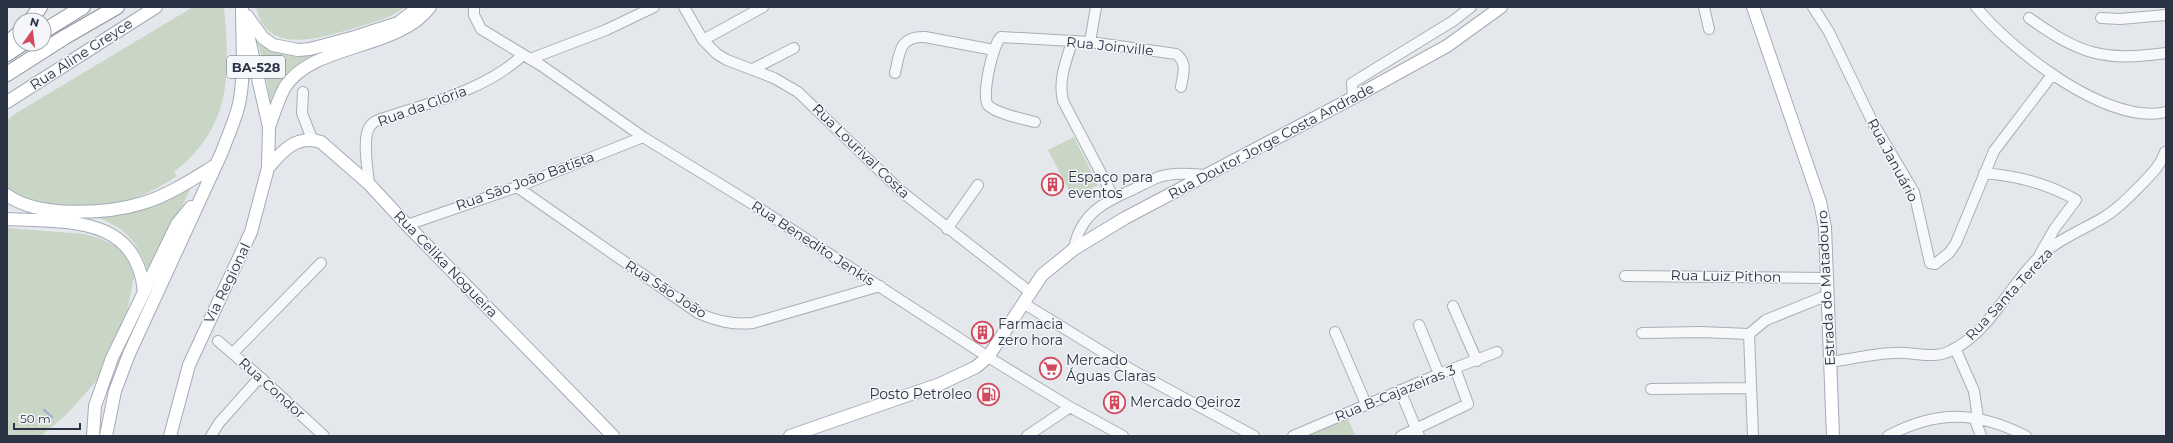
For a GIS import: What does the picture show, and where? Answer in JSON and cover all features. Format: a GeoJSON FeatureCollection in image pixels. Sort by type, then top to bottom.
{"type":"FeatureCollection","features":[{"type":"Feature","properties":{"kind":"highway"},"geometry":{"type":"LineString","coordinates":[[52,26],[83,7]]}},
{"type":"Feature","properties":{"kind":"highway"},"geometry":{"type":"LineString","coordinates":[[7,74],[65,37],[118,7]]}},
{"type":"Feature","properties":{"kind":"main road","name":"Rua Aline Greyce"},"geometry":{"type":"LineString","coordinates":[[7,102],[156,7]]}},
{"type":"Feature","properties":{"kind":"main road"},"geometry":{"type":"LineString","coordinates":[[242,8],[262,38],[273,45],[298,50],[310,49],[355,37],[398,23],[419,7]]}},
{"type":"Feature","properties":{"kind":"main road"},"geometry":{"type":"LineString","coordinates":[[269,127],[285,87],[294,76],[327,58],[402,29],[415,22],[430,7]]}},
{"type":"Feature","properties":{"kind":"main road","name":"Rua Doutor Jorge Costa Andrade"},"geometry":{"type":"LineString","coordinates":[[790,436],[940,384],[976,367],[988,357],[1030,292],[1053,265],[1074,249],[1128,216],[1353,98],[1446,46],[1501,7]]}},
{"type":"Feature","properties":{"kind":"main road","name":"Estrada do Matadouro"},"geometry":{"type":"LineString","coordinates":[[1753,7],[1820,202],[1825,227],[1833,436]]}},
{"type":"Feature","properties":{"kind":"main road"},"geometry":{"type":"LineString","coordinates":[[106,436],[115,391],[129,354],[197,202],[216,165],[240,99],[243,72],[242,8]]}},
{"type":"Feature","properties":{"kind":"main road","name":"BA-528"},"geometry":{"type":"LineString","coordinates":[[242,8],[269,127]]}},
{"type":"Feature","properties":{"kind":"main road","name":"Via Regional"},"geometry":{"type":"LineString","coordinates":[[170,436],[189,365],[251,232],[268,168],[269,127]]}},
{"type":"Feature","properties":{"kind":"main road"},"geometry":{"type":"LineString","coordinates":[[268,168],[288,146],[303,139],[312,139]]}},
{"type":"Feature","properties":{"kind":"main road","name":"Rua Celika Nogueira"},"geometry":{"type":"LineString","coordinates":[[312,139],[321,142],[370,184],[407,225],[613,436]]}},
{"type":"Feature","properties":{"kind":"main road"},"geometry":{"type":"LineString","coordinates":[[7,195],[19,203],[31,206],[75,211],[113,209],[144,203],[175,190],[216,165]]}},
{"type":"Feature","properties":{"kind":"main road"},"geometry":{"type":"LineString","coordinates":[[93,436],[96,406],[103,381],[176,224],[185,212],[197,202]]}},
{"type":"Feature","properties":{"kind":"main road"},"geometry":{"type":"LineString","coordinates":[[7,219],[90,226],[113,234],[132,252],[141,274],[144,292]]}},
{"type":"Feature","properties":{"kind":"street","name":"Rua Benedito Jenkis"},"geometry":{"type":"LineString","coordinates":[[474,7],[474,15],[481,28],[527,57],[643,137],[880,286],[988,357],[1070,407],[1123,436]]}},
{"type":"Feature","properties":{"kind":"street","name":"Rua da Glória"},"geometry":{"type":"LineString","coordinates":[[370,184],[366,142],[367,132],[371,125],[381,118],[478,86],[527,57],[606,30],[654,7]]}},
{"type":"Feature","properties":{"kind":"street","name":"Rua Lourival Costa"},"geometry":{"type":"LineString","coordinates":[[684,7],[703,40],[722,57],[774,78],[798,92],[875,169],[947,229],[1030,292]]}},
{"type":"Feature","properties":{"kind":"street"},"geometry":{"type":"LineString","coordinates":[[703,40],[763,7]]}},
{"type":"Feature","properties":{"kind":"street"},"geometry":{"type":"LineString","coordinates":[[1090,42],[1096,7]]}},
{"type":"Feature","properties":{"kind":"street"},"geometry":{"type":"LineString","coordinates":[[1353,98],[1352,83],[1453,21],[1471,7]]}},
{"type":"Feature","properties":{"kind":"street"},"geometry":{"type":"LineString","coordinates":[[1704,7],[1709,29]]}},
{"type":"Feature","properties":{"kind":"street","name":"Rua Januário"},"geometry":{"type":"LineString","coordinates":[[1813,7],[1829,32],[1873,123],[1914,192],[1930,263],[1935,264],[1940,261],[1956,242],[1994,151],[2052,75]]}},
{"type":"Feature","properties":{"kind":"street"},"geometry":{"type":"LineString","coordinates":[[1976,7],[2011,42],[2052,75],[2091,96],[2117,107],[2153,114],[2166,112]]}},
{"type":"Feature","properties":{"kind":"street"},"geometry":{"type":"LineString","coordinates":[[2101,18],[2120,19],[2166,15]]}},
{"type":"Feature","properties":{"kind":"street"},"geometry":{"type":"LineString","coordinates":[[2029,18],[2058,39],[2093,54],[2116,57],[2166,53]]}},
{"type":"Feature","properties":{"kind":"street","name":"Rua Joinville"},"geometry":{"type":"LineString","coordinates":[[994,50],[998,40],[1007,35],[1072,42],[1090,42],[1176,54],[1182,59],[1184,66],[1181,87]]}},
{"type":"Feature","properties":{"kind":"street"},"geometry":{"type":"LineString","coordinates":[[895,73],[901,48],[906,40],[914,37],[925,37],[994,50],[986,96],[988,105],[996,111],[1035,122]]}},
{"type":"Feature","properties":{"kind":"street"},"geometry":{"type":"LineString","coordinates":[[1072,42],[1060,91],[1063,101],[1114,198]]}},
{"type":"Feature","properties":{"kind":"street"},"geometry":{"type":"LineString","coordinates":[[753,69],[794,48]]}},
{"type":"Feature","properties":{"kind":"street"},"geometry":{"type":"LineString","coordinates":[[304,92],[302,113],[312,139]]}},
{"type":"Feature","properties":{"kind":"street","name":"Rua São João Batista"},"geometry":{"type":"LineString","coordinates":[[407,225],[517,187],[643,137]]}},
{"type":"Feature","properties":{"kind":"street","name":"Rua Santa Tereza"},"geometry":{"type":"LineString","coordinates":[[1830,362],[1895,353],[1937,355],[1964,343],[1981,327],[2038,258],[2067,237],[2112,212],[2156,170],[2162,161],[2165,152]]}},
{"type":"Feature","properties":{"kind":"street"},"geometry":{"type":"LineString","coordinates":[[1984,173],[2020,177],[2058,190],[2076,200],[2055,228],[2038,258]]}},
{"type":"Feature","properties":{"kind":"street"},"geometry":{"type":"LineString","coordinates":[[1074,249],[1076,236],[1089,216],[1114,198],[1159,177],[1177,174],[1208,175]]}},
{"type":"Feature","properties":{"kind":"street"},"geometry":{"type":"LineString","coordinates":[[947,229],[978,185]]}},
{"type":"Feature","properties":{"kind":"street","name":"Rua São João"},"geometry":{"type":"LineString","coordinates":[[517,187],[698,313],[721,322],[737,325],[753,323],[880,286]]}},
{"type":"Feature","properties":{"kind":"street"},"geometry":{"type":"LineString","coordinates":[[233,353],[321,263]]}},
{"type":"Feature","properties":{"kind":"street","name":"Rua Luiz Pithon"},"geometry":{"type":"LineString","coordinates":[[1625,276],[1827,278]]}},
{"type":"Feature","properties":{"kind":"street"},"geometry":{"type":"LineString","coordinates":[[1642,333],[1749,334],[1772,317],[1828,294]]}},
{"type":"Feature","properties":{"kind":"street"},"geometry":{"type":"LineString","coordinates":[[1023,303],[1132,370],[1254,436]]}},
{"type":"Feature","properties":{"kind":"street"},"geometry":{"type":"LineString","coordinates":[[1453,306],[1477,361]]}},
{"type":"Feature","properties":{"kind":"street"},"geometry":{"type":"LineString","coordinates":[[1419,325],[1439,374]]}},
{"type":"Feature","properties":{"kind":"street"},"geometry":{"type":"LineString","coordinates":[[1334,332],[1366,404]]}},
{"type":"Feature","properties":{"kind":"street"},"geometry":{"type":"LineString","coordinates":[[1749,334],[1753,436]]}},
{"type":"Feature","properties":{"kind":"street","name":"Rua Condor"},"geometry":{"type":"LineString","coordinates":[[218,342],[260,377],[321,435]]}},
{"type":"Feature","properties":{"kind":"street"},"geometry":{"type":"LineString","coordinates":[[1955,348],[1974,391],[1976,417],[1981,436]]}},
{"type":"Feature","properties":{"kind":"street","name":"Rua B-Cajazeiras 3"},"geometry":{"type":"LineString","coordinates":[[1293,436],[1400,390],[1497,352]]}},
{"type":"Feature","properties":{"kind":"street"},"geometry":{"type":"LineString","coordinates":[[1401,436],[1417,433],[1464,407],[1468,401],[1455,368]]}},
{"type":"Feature","properties":{"kind":"street"},"geometry":{"type":"LineString","coordinates":[[211,436],[219,423],[260,377]]}},
{"type":"Feature","properties":{"kind":"street"},"geometry":{"type":"LineString","coordinates":[[1651,389],[1751,388]]}},
{"type":"Feature","properties":{"kind":"street"},"geometry":{"type":"LineString","coordinates":[[1400,390],[1417,433]]}},
{"type":"Feature","properties":{"kind":"street"},"geometry":{"type":"LineString","coordinates":[[1027,436],[1070,407]]}},
{"type":"Feature","properties":{"kind":"street"},"geometry":{"type":"LineString","coordinates":[[1888,436],[1928,420],[1960,416],[1976,417],[1994,421],[2026,436]]}},
{"type":"Feature","properties":{"kind":"green space"},"geometry":{"type":"Polygon","coordinates":[[[193,7],[224,7],[227,55],[226,77],[223,98],[217,118],[207,137],[193,155],[174,172],[177,176],[157,188],[136,197],[121,202],[94,206],[46,203],[18,194],[7,188],[7,121],[13,115],[193,7]]]}},
{"type":"Feature","properties":{"kind":"green space"},"geometry":{"type":"Polygon","coordinates":[[[256,7],[405,7],[393,15],[373,23],[329,35],[303,40],[279,37],[269,31],[261,21],[256,7]]]}},
{"type":"Feature","properties":{"kind":"green space"},"geometry":{"type":"Polygon","coordinates":[[[255,34],[274,49],[291,55],[309,54],[333,48],[295,68],[282,82],[270,102],[265,68],[255,34]]]}},
{"type":"Feature","properties":{"kind":"green space"},"geometry":{"type":"Polygon","coordinates":[[[1074,137],[1098,185],[1073,198],[1048,150],[1074,137]]]}},
{"type":"Feature","properties":{"kind":"green space"},"geometry":{"type":"Polygon","coordinates":[[[193,184],[149,274],[141,253],[130,238],[117,227],[97,217],[124,214],[147,208],[170,198],[193,184]]]}},
{"type":"Feature","properties":{"kind":"green space"},"geometry":{"type":"Polygon","coordinates":[[[7,228],[84,234],[99,238],[114,245],[127,258],[134,276],[128,308],[99,378],[68,413],[41,436],[7,436],[7,228]]]}},
{"type":"Feature","properties":{"kind":"green space"},"geometry":{"type":"Polygon","coordinates":[[[1347,418],[1356,436],[1304,436],[1347,418]]]}},
{"type":"Feature","properties":{"kind":"waterway"},"geometry":{"type":"LineString","coordinates":[[44,410],[52,417]]}},
{"type":"Feature","properties":{"kind":"place","name":"Espaço para eventos"},"geometry":{"type":"Point","coordinates":[1053,185]}},
{"type":"Feature","properties":{"kind":"place","name":"Farmacia zero hora"},"geometry":{"type":"Point","coordinates":[982,332]}},
{"type":"Feature","properties":{"kind":"place","name":"Mercado Águas Claras"},"geometry":{"type":"Point","coordinates":[1051,368]}},
{"type":"Feature","properties":{"kind":"place","name":"Posto Petroleo"},"geometry":{"type":"Point","coordinates":[988,394]}},
{"type":"Feature","properties":{"kind":"place","name":"Mercado Qeiroz"},"geometry":{"type":"Point","coordinates":[1115,402]}}]}
